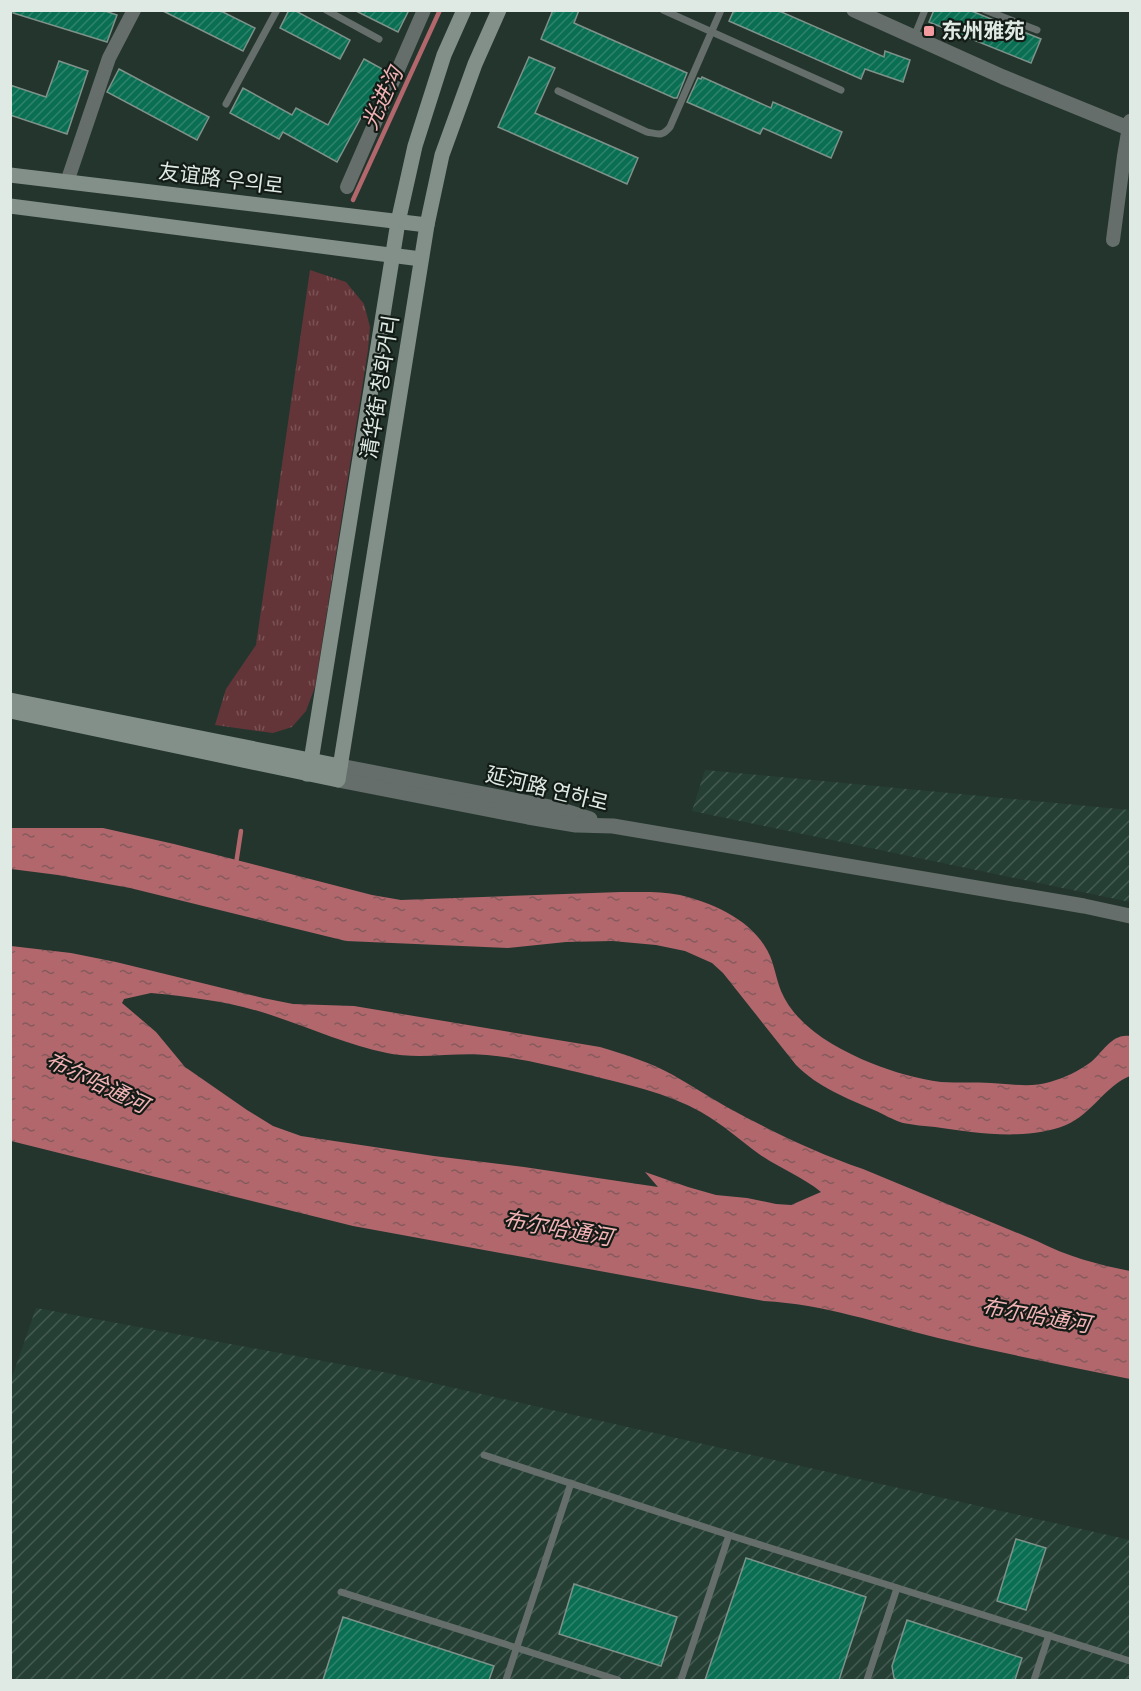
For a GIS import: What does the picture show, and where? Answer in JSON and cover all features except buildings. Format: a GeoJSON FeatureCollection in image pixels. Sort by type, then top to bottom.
{"type":"FeatureCollection","features":[{"type":"Feature","properties":{"kind":"main road","name":"清华街 청화거리"},"geometry":{"type":"LineString","coordinates":[[309,768],[398,222],[415,146],[444,55],[464,10]]}},
{"type":"Feature","properties":{"kind":"main road","name":"清华街 청화거리"},"geometry":{"type":"LineString","coordinates":[[339,773],[427,225],[442,155],[475,64],[499,10]]}},
{"type":"Feature","properties":{"kind":"main road","name":"友谊路 우의로"},"geometry":{"type":"LineString","coordinates":[[10,175],[427,225]]}},
{"type":"Feature","properties":{"kind":"main road"},"geometry":{"type":"LineString","coordinates":[[10,206],[421,259]]}},
{"type":"Feature","properties":{"kind":"main road","name":"延河路 연하로"},"geometry":{"type":"LineString","coordinates":[[10,700],[309,768]]}},
{"type":"Feature","properties":{"kind":"main road","name":"延河路 연하로"},"geometry":{"type":"LineString","coordinates":[[10,711],[339,773]]}},
{"type":"Feature","properties":{"kind":"street"},"geometry":{"type":"LineString","coordinates":[[68,182],[109,58],[134,10]]}},
{"type":"Feature","properties":{"kind":"street"},"geometry":{"type":"LineString","coordinates":[[347,187],[424,10]]}},
{"type":"Feature","properties":{"kind":"street"},"geometry":{"type":"LineString","coordinates":[[854,10],[875,15],[914,37],[1003,77],[1129,125],[1113,240]]}},
{"type":"Feature","properties":{"kind":"street","name":"延河路 연하로"},"geometry":{"type":"LineString","coordinates":[[339,773],[538,819],[576,825],[613,826],[1131,916]]}},
{"type":"Feature","properties":{"kind":"lane"},"geometry":{"type":"LineString","coordinates":[[226,104],[277,10]]}},
{"type":"Feature","properties":{"kind":"lane"},"geometry":{"type":"LineString","coordinates":[[326,10],[379,39]]}},
{"type":"Feature","properties":{"kind":"lane"},"geometry":{"type":"LineString","coordinates":[[663,10],[841,90]]}},
{"type":"Feature","properties":{"kind":"lane"},"geometry":{"type":"LineString","coordinates":[[558,91],[647,132],[665,133],[670,127],[721,10]]}},
{"type":"Feature","properties":{"kind":"lane"},"geometry":{"type":"LineString","coordinates":[[914,37],[925,10]]}},
{"type":"Feature","properties":{"kind":"lane"},"geometry":{"type":"LineString","coordinates":[[985,10],[1037,30]]}},
{"type":"Feature","properties":{"kind":"lane"},"geometry":{"type":"LineString","coordinates":[[484,1455],[729,1535],[1131,1661]]}},
{"type":"Feature","properties":{"kind":"lane"},"geometry":{"type":"LineString","coordinates":[[506,1680],[571,1483]]}},
{"type":"Feature","properties":{"kind":"lane"},"geometry":{"type":"LineString","coordinates":[[681,1680],[729,1535]]}},
{"type":"Feature","properties":{"kind":"lane"},"geometry":{"type":"LineString","coordinates":[[867,1680],[897,1588]]}},
{"type":"Feature","properties":{"kind":"lane"},"geometry":{"type":"LineString","coordinates":[[341,1592],[618,1680]]}},
{"type":"Feature","properties":{"kind":"lane"},"geometry":{"type":"LineString","coordinates":[[1034,1680],[1049,1635]]}},
{"type":"Feature","properties":{"kind":"shaded area"},"geometry":{"type":"Polygon","coordinates":[[[705,770],[1130,810],[1130,902],[692,811],[705,770]]]}},
{"type":"Feature","properties":{"kind":"shaded area"},"geometry":{"type":"Polygon","coordinates":[[[36,1308],[388,1373],[1130,1540],[1130,1680],[11,1680],[11,1380],[36,1308]]]}},
{"type":"Feature","properties":{"kind":"green space"},"geometry":{"type":"Polygon","coordinates":[[[310,270],[346,282],[364,304],[370,327],[315,687],[306,711],[292,727],[273,733],[215,725],[226,689],[256,645],[310,270]]]}},
{"type":"Feature","properties":{"kind":"water"},"geometry":{"type":"Polygon","coordinates":[[[11,828],[103,828],[372,895],[401,900],[621,892],[658,892],[680,895],[727,912],[748,927],[757,935],[767,950],[781,991],[797,1015],[807,1026],[832,1044],[871,1063],[906,1075],[941,1082],[1035,1085],[1076,1071],[1091,1062],[1113,1040],[1130,1036],[1130,1076],[1121,1080],[1084,1114],[1066,1125],[1051,1130],[1001,1134],[903,1123],[833,1091],[805,1073],[796,1065],[723,973],[712,963],[685,951],[656,945],[612,941],[566,942],[508,948],[346,941],[130,888],[11,869],[11,828]]]}},
{"type":"Feature","properties":{"kind":"water","name":"布尔哈通河"},"geometry":{"type":"Polygon","coordinates":[[[11,946],[71,953],[116,962],[293,1004],[354,1006],[600,1047],[638,1059],[665,1071],[742,1115],[827,1156],[1071,1256],[1130,1271],[1130,1379],[962,1344],[830,1310],[764,1301],[353,1226],[11,1141],[11,946]],[[151,993],[124,999],[122,1003],[156,1032],[185,1067],[273,1126],[301,1136],[658,1187],[645,1172],[716,1195],[776,1204],[791,1205],[821,1192],[759,1154],[701,1112],[674,1099],[646,1090],[551,1066],[500,1056],[475,1054],[411,1056],[387,1053],[343,1041],[256,1010],[212,1001],[151,993]]]}},
{"type":"Feature","properties":{"kind":"waterway","name":"光进沟"},"geometry":{"type":"LineString","coordinates":[[353,200],[440,10]]}},
{"type":"Feature","properties":{"kind":"waterway","name":"光进沟"},"geometry":{"type":"LineString","coordinates":[[236,864],[241,831]]}},
{"type":"Feature","properties":{"kind":"place","name":"东州雅苑"},"geometry":{"type":"Point","coordinates":[929,31]}}]}
